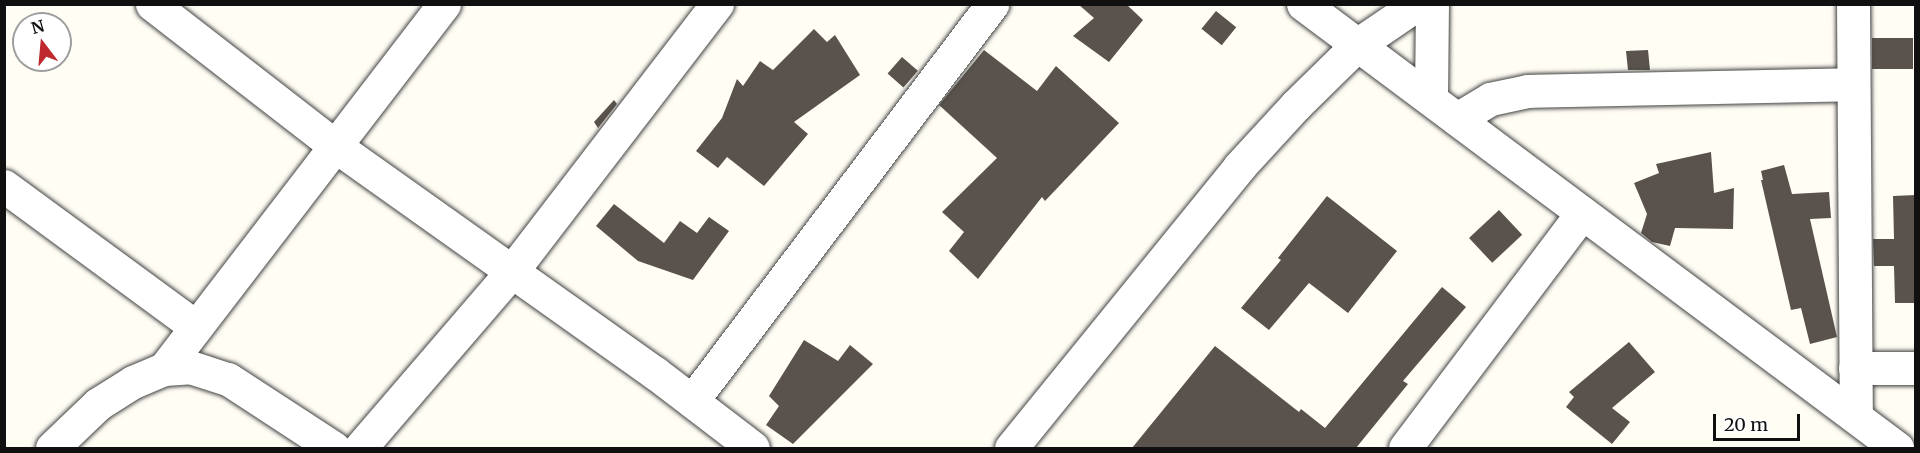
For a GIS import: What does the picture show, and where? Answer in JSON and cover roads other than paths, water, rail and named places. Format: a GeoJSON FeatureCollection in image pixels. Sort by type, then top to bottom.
{"type":"FeatureCollection","features":[{"type":"Feature","properties":{"kind":"street"},"geometry":{"type":"LineString","coordinates":[[164,369],[444,4]]}},
{"type":"Feature","properties":{"kind":"street"},"geometry":{"type":"LineString","coordinates":[[360,448],[512,271],[717,4]]}},
{"type":"Feature","properties":{"kind":"street"},"geometry":{"type":"LineString","coordinates":[[692,401],[992,4]]}},
{"type":"Feature","properties":{"kind":"street"},"geometry":{"type":"LineString","coordinates":[[1303,4],[1897,448]]}},
{"type":"Feature","properties":{"kind":"street"},"geometry":{"type":"LineString","coordinates":[[1011,448],[1239,167],[1296,105],[1357,45],[1417,4]]}},
{"type":"Feature","properties":{"kind":"street"},"geometry":{"type":"LineString","coordinates":[[1431,98],[1432,4]]}},
{"type":"Feature","properties":{"kind":"street"},"geometry":{"type":"LineString","coordinates":[[1853,4],[1856,416]]}},
{"type":"Feature","properties":{"kind":"street"},"geometry":{"type":"LineString","coordinates":[[165,8],[334,145],[692,401],[753,448]]}},
{"type":"Feature","properties":{"kind":"street"},"geometry":{"type":"LineString","coordinates":[[1457,119],[1490,99],[1527,91],[1853,84]]}},
{"type":"Feature","properties":{"kind":"street"},"geometry":{"type":"LineString","coordinates":[[4,186],[196,327]]}},
{"type":"Feature","properties":{"kind":"street"},"geometry":{"type":"LineString","coordinates":[[1405,448],[1582,213]]}},
{"type":"Feature","properties":{"kind":"street"},"geometry":{"type":"LineString","coordinates":[[52,448],[98,404],[133,382],[164,369],[190,367],[228,379],[334,448]]}},
{"type":"Feature","properties":{"kind":"street"},"geometry":{"type":"LineString","coordinates":[[1856,368],[1916,368]]}}]}
